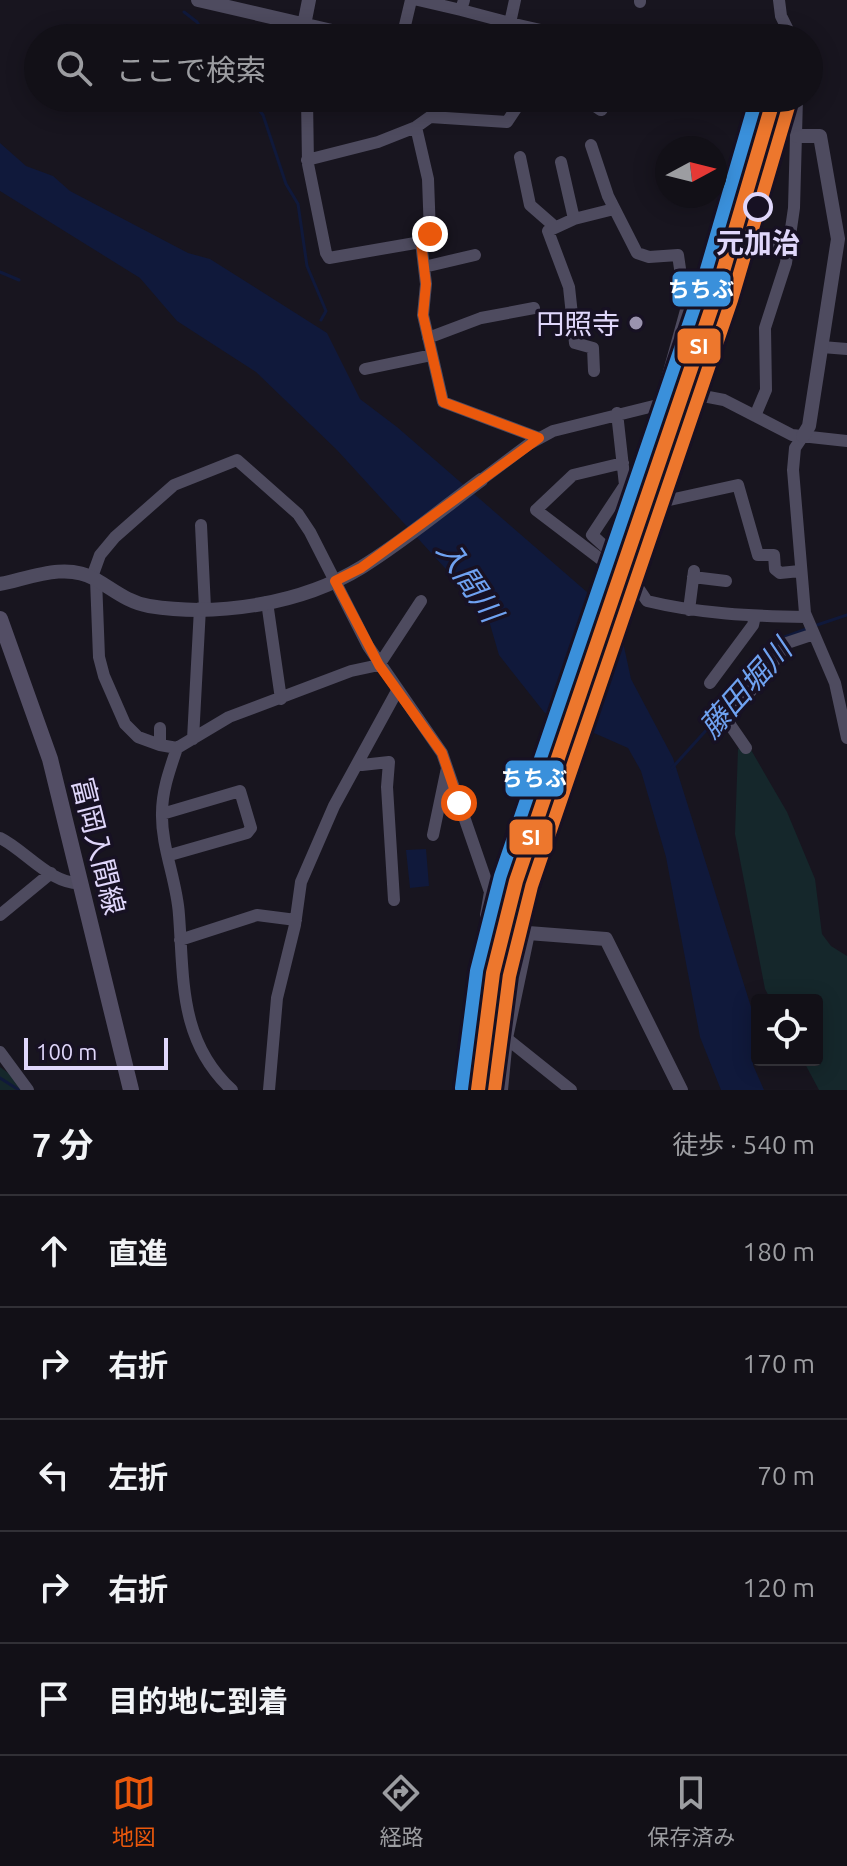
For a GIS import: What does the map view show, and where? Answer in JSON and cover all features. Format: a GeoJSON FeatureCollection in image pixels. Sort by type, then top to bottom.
{"type":"FeatureCollection","features":[{"type":"Feature","properties":{"kind":"main road","name":"富岡入間線"},"geometry":{"type":"LineString","coordinates":[[0,619],[50,759],[131,1090]]}},
{"type":"Feature","properties":{"kind":"street"},"geometry":{"type":"LineString","coordinates":[[198,0],[285,24]]}},
{"type":"Feature","properties":{"kind":"street"},"geometry":{"type":"LineString","coordinates":[[307,24],[309,0]]}},
{"type":"Feature","properties":{"kind":"street"},"geometry":{"type":"LineString","coordinates":[[405,24],[411,0]]}},
{"type":"Feature","properties":{"kind":"street"},"geometry":{"type":"LineString","coordinates":[[418,0],[462,5],[514,24]]}},
{"type":"Feature","properties":{"kind":"street"},"geometry":{"type":"LineString","coordinates":[[510,23],[515,0]]}},
{"type":"Feature","properties":{"kind":"street"},"geometry":{"type":"LineString","coordinates":[[779,0],[785,24]]}},
{"type":"Feature","properties":{"kind":"street"},"geometry":{"type":"LineString","coordinates":[[307,112],[307,160],[329,258],[421,242],[430,234],[431,216],[416,127]]}},
{"type":"Feature","properties":{"kind":"street"},"geometry":{"type":"LineString","coordinates":[[307,160],[378,142],[416,127],[430,117],[507,122],[514,112]]}},
{"type":"Feature","properties":{"kind":"street"},"geometry":{"type":"LineString","coordinates":[[755,416],[766,390],[765,328],[789,242],[795,195],[797,112]]}},
{"type":"Feature","properties":{"kind":"street"},"geometry":{"type":"LineString","coordinates":[[797,136],[820,136],[822,159],[838,223],[809,426],[795,448],[793,470],[800,571],[810,626],[832,676],[847,738]]}},
{"type":"Feature","properties":{"kind":"street"},"geometry":{"type":"LineString","coordinates":[[591,145],[614,209],[640,255],[678,255],[686,310],[660,404]]}},
{"type":"Feature","properties":{"kind":"street"},"geometry":{"type":"LineString","coordinates":[[520,157],[530,205],[554,226]]}},
{"type":"Feature","properties":{"kind":"street"},"geometry":{"type":"LineString","coordinates":[[561,162],[574,219]]}},
{"type":"Feature","properties":{"kind":"street"},"geometry":{"type":"LineString","coordinates":[[594,371],[593,348],[575,343],[569,287],[548,231],[574,219],[614,209]]}},
{"type":"Feature","properties":{"kind":"street"},"geometry":{"type":"LineString","coordinates":[[421,242],[423,315],[443,402],[539,438]]}},
{"type":"Feature","properties":{"kind":"street"},"geometry":{"type":"LineString","coordinates":[[789,242],[741,243],[628,573],[647,601],[689,610],[755,616],[810,626]]}},
{"type":"Feature","properties":{"kind":"street"},"geometry":{"type":"LineString","coordinates":[[424,267],[475,255]]}},
{"type":"Feature","properties":{"kind":"street"},"geometry":{"type":"LineString","coordinates":[[428,338],[481,318],[534,308]]}},
{"type":"Feature","properties":{"kind":"street"},"geometry":{"type":"LineString","coordinates":[[822,347],[847,349]]}},
{"type":"Feature","properties":{"kind":"street"},"geometry":{"type":"LineString","coordinates":[[365,369],[432,355]]}},
{"type":"Feature","properties":{"kind":"street"},"geometry":{"type":"LineString","coordinates":[[0,584],[58,571],[94,578],[136,603],[202,608],[267,602],[335,581],[388,549],[539,438],[617,413],[688,396],[724,400],[792,435],[847,441]]}},
{"type":"Feature","properties":{"kind":"street"},"geometry":{"type":"LineString","coordinates":[[617,413],[625,485],[592,535],[630,567]]}},
{"type":"Feature","properties":{"kind":"street"},"geometry":{"type":"LineString","coordinates":[[421,601],[379,665],[351,671],[229,717],[177,748],[138,737],[125,724],[99,657],[94,578],[100,555],[115,537],[174,485],[237,460],[298,514],[379,665],[419,716],[448,766],[490,892],[486,915],[494,925]]}},
{"type":"Feature","properties":{"kind":"street"},"geometry":{"type":"LineString","coordinates":[[614,555],[607,564],[536,510],[573,475],[623,463]]}},
{"type":"Feature","properties":{"kind":"street"},"geometry":{"type":"LineString","coordinates":[[653,499],[665,501],[738,485],[758,555],[774,555],[775,569],[780,573],[800,571]]}},
{"type":"Feature","properties":{"kind":"street"},"geometry":{"type":"LineString","coordinates":[[193,739],[202,608],[201,525]]}},
{"type":"Feature","properties":{"kind":"street"},"geometry":{"type":"LineString","coordinates":[[689,610],[694,574],[726,581]]}},
{"type":"Feature","properties":{"kind":"street"},"geometry":{"type":"LineString","coordinates":[[267,602],[281,699]]}},
{"type":"Feature","properties":{"kind":"street"},"geometry":{"type":"LineString","coordinates":[[710,683],[753,625],[755,616]]}},
{"type":"Feature","properties":{"kind":"street"},"geometry":{"type":"LineString","coordinates":[[746,748],[726,719],[764,676],[787,643],[810,626]]}},
{"type":"Feature","properties":{"kind":"street"},"geometry":{"type":"LineString","coordinates":[[832,676],[847,678]]}},
{"type":"Feature","properties":{"kind":"street"},"geometry":{"type":"LineString","coordinates":[[269,1090],[277,998],[296,920],[301,882],[358,762],[397,691]]}},
{"type":"Feature","properties":{"kind":"street"},"geometry":{"type":"LineString","coordinates":[[160,728],[160,745]]}},
{"type":"Feature","properties":{"kind":"street"},"geometry":{"type":"LineString","coordinates":[[177,748],[164,787],[162,814],[180,940],[182,987],[192,1034],[203,1054],[232,1090]]}},
{"type":"Feature","properties":{"kind":"street"},"geometry":{"type":"LineString","coordinates":[[358,762],[362,765],[389,762],[387,787],[394,900]]}},
{"type":"Feature","properties":{"kind":"street"},"geometry":{"type":"LineString","coordinates":[[433,835],[448,766]]}},
{"type":"Feature","properties":{"kind":"street"},"geometry":{"type":"LineString","coordinates":[[162,814],[240,791],[251,828],[247,833],[170,855]]}},
{"type":"Feature","properties":{"kind":"street"},"geometry":{"type":"LineString","coordinates":[[0,838],[51,873],[72,884],[82,883]]}},
{"type":"Feature","properties":{"kind":"street"},"geometry":{"type":"LineString","coordinates":[[0,915],[51,873]]}},
{"type":"Feature","properties":{"kind":"street"},"geometry":{"type":"LineString","coordinates":[[180,940],[257,915],[296,920]]}},
{"type":"Feature","properties":{"kind":"street"},"geometry":{"type":"LineString","coordinates":[[509,929],[606,939],[681,1090]]}},
{"type":"Feature","properties":{"kind":"street"},"geometry":{"type":"LineString","coordinates":[[501,1090],[506,1038],[528,933]]}},
{"type":"Feature","properties":{"kind":"street"},"geometry":{"type":"LineString","coordinates":[[506,1038],[571,1090]]}},
{"type":"Feature","properties":{"kind":"street"},"geometry":{"type":"LineString","coordinates":[[0,1052],[28,1090]]}},
{"type":"Feature","properties":{"kind":"shaded area"},"geometry":{"type":"Polygon","coordinates":[[[747,743],[787,812],[815,879],[822,934],[831,946],[847,956],[847,1090],[819,1090],[806,1066],[823,1066],[823,994],[768,994],[765,989],[735,834],[738,749],[747,743]]]}},
{"type":"Feature","properties":{"kind":"shaded area"},"geometry":{"type":"Polygon","coordinates":[[[0,1067],[26,1086],[27,1090],[0,1090],[0,1067]]]}},
{"type":"Feature","properties":{"kind":"water","name":"入間川"},"geometry":{"type":"Polygon","coordinates":[[[0,143],[26,166],[53,176],[70,191],[188,253],[210,259],[327,333],[360,399],[397,427],[618,619],[631,679],[673,758],[751,1007],[751,1066],[764,1090],[721,1090],[700,1037],[666,857],[641,771],[628,748],[594,733],[585,742],[544,712],[499,655],[487,614],[337,450],[256,372],[177,321],[140,278],[0,191],[0,143]]]}},
{"type":"Feature","properties":{"kind":"water"},"geometry":{"type":"Polygon","coordinates":[[[426,849],[429,886],[410,888],[406,850],[426,849]]]}},
{"type":"Feature","properties":{"kind":"waterway"},"geometry":{"type":"LineString","coordinates":[[184,12],[198,24]]}},
{"type":"Feature","properties":{"kind":"waterway"},"geometry":{"type":"LineString","coordinates":[[261,112],[286,184],[298,204],[307,266],[326,311],[321,320]]}},
{"type":"Feature","properties":{"kind":"waterway"},"geometry":{"type":"LineString","coordinates":[[0,272],[19,280]]}},
{"type":"Feature","properties":{"kind":"waterway","name":"藤田堀川"},"geometry":{"type":"LineString","coordinates":[[817,625],[847,615]]}},
{"type":"Feature","properties":{"kind":"waterway","name":"藤田堀川"},"geometry":{"type":"LineString","coordinates":[[672,768],[758,673],[782,638],[809,628]]}},
{"type":"Feature","properties":{"kind":"waterway"},"geometry":{"type":"LineString","coordinates":[[0,1078],[19,1090]]}},
{"type":"Feature","properties":{"kind":"transit line","name":"ちちぶ"},"geometry":{"type":"LineString","coordinates":[[462,1088],[477,971],[501,876],[701,290],[753,112]]}},
{"type":"Feature","properties":{"kind":"transit line","name":"SI"},"geometry":{"type":"LineString","coordinates":[[478,1090],[493,973],[516,881],[716,295],[770,112]]}},
{"type":"Feature","properties":{"kind":"transit line","name":"SI"},"geometry":{"type":"LineString","coordinates":[[494,1090],[509,976],[531,886],[731,300],[786,112]]}},
{"type":"Feature","properties":{"kind":"place","name":"元加治"},"geometry":{"type":"Point","coordinates":[758,207]}},
{"type":"Feature","properties":{"kind":"place","name":"円照寺"},"geometry":{"type":"Point","coordinates":[636,323]}},
{"type":"Feature","properties":{"kind":"route"},"geometry":{"type":"LineString","coordinates":[[430,234],[421,242],[426,284],[423,315],[443,402],[452,408],[539,438],[361,568],[335,581],[379,665],[419,716],[442,753],[459,803]]}}]}
